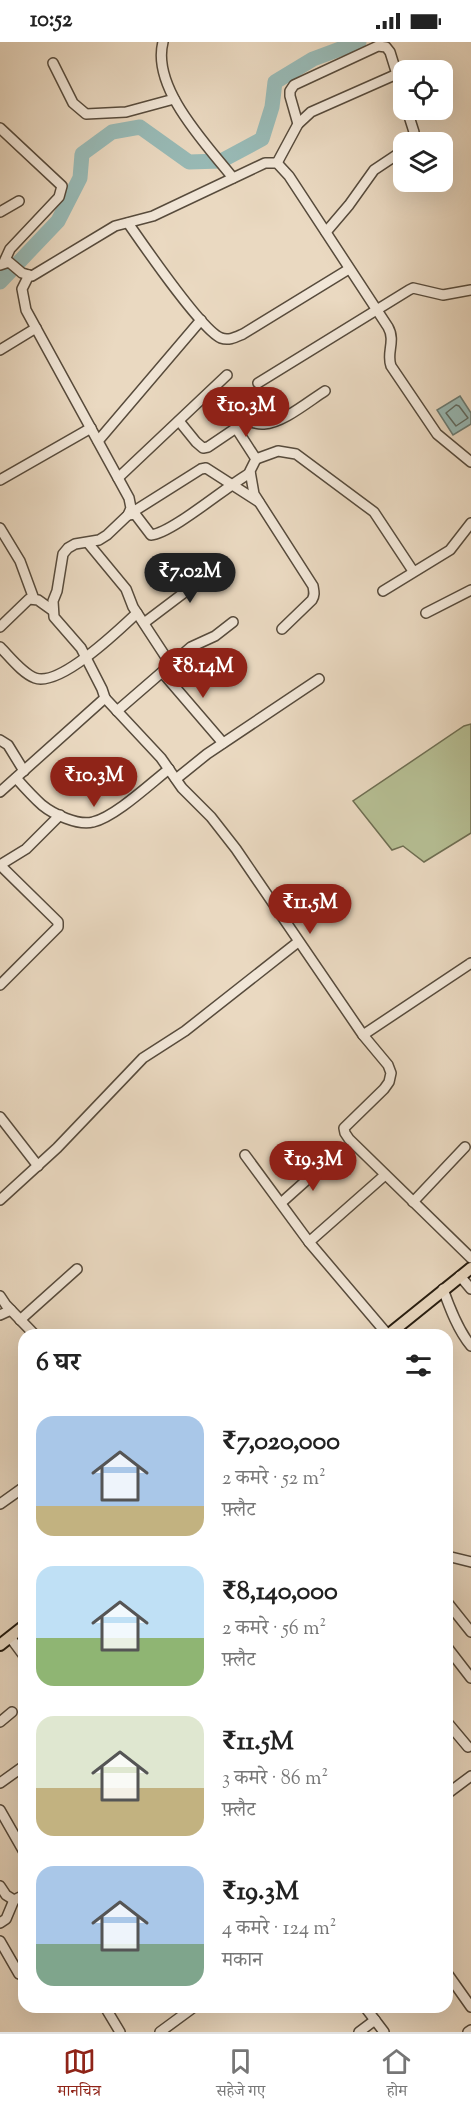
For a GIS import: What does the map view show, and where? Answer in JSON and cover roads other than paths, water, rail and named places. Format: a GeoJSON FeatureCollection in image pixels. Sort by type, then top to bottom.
{"type":"FeatureCollection","features":[{"type":"Feature","properties":{"kind":"main road"},"geometry":{"type":"LineString","coordinates":[[395,1329],[471,1268]]}},
{"type":"Feature","properties":{"kind":"main road"},"geometry":{"type":"LineString","coordinates":[[0,1645],[18,1631]]}},
{"type":"Feature","properties":{"kind":"street"},"geometry":{"type":"LineString","coordinates":[[163,42],[161,57],[163,68],[174,99],[184,117],[234,178]]}},
{"type":"Feature","properties":{"kind":"street"},"geometry":{"type":"LineString","coordinates":[[298,124],[290,91],[298,82],[383,46],[390,52],[393,61]]}},
{"type":"Feature","properties":{"kind":"street"},"geometry":{"type":"LineString","coordinates":[[53,63],[74,103],[86,114],[136,110],[174,99]]}},
{"type":"Feature","properties":{"kind":"street"},"geometry":{"type":"LineString","coordinates":[[276,163],[298,124],[311,112],[393,76]]}},
{"type":"Feature","properties":{"kind":"street"},"geometry":{"type":"LineString","coordinates":[[0,128],[62,186],[59,197],[10,249],[4,263],[32,276],[115,226],[153,216],[265,163],[276,163],[286,171],[392,333],[392,344],[388,356],[391,366],[437,434],[471,462]]}},
{"type":"Feature","properties":{"kind":"street"},"geometry":{"type":"LineString","coordinates":[[326,232],[344,212],[374,170],[393,157]]}},
{"type":"Feature","properties":{"kind":"street"},"geometry":{"type":"LineString","coordinates":[[0,212],[19,201]]}},
{"type":"Feature","properties":{"kind":"street"},"geometry":{"type":"LineString","coordinates":[[128,223],[152,258],[208,329],[220,338],[235,338],[350,268]]}},
{"type":"Feature","properties":{"kind":"street"},"geometry":{"type":"LineString","coordinates":[[26,274],[22,289],[26,310],[118,478],[131,508],[128,515]]}},
{"type":"Feature","properties":{"kind":"street"},"geometry":{"type":"LineString","coordinates":[[258,383],[413,288],[442,295],[471,290]]}},
{"type":"Feature","properties":{"kind":"street"},"geometry":{"type":"LineString","coordinates":[[98,441],[201,320]]}},
{"type":"Feature","properties":{"kind":"street"},"geometry":{"type":"LineString","coordinates":[[0,350],[36,328]]}},
{"type":"Feature","properties":{"kind":"street"},"geometry":{"type":"LineString","coordinates":[[118,478],[227,375]]}},
{"type":"Feature","properties":{"kind":"street"},"geometry":{"type":"LineString","coordinates":[[179,421],[196,442],[203,448],[208,447],[245,422],[251,421],[262,425],[281,418],[325,391]]}},
{"type":"Feature","properties":{"kind":"street"},"geometry":{"type":"LineString","coordinates":[[0,480],[91,428]]}},
{"type":"Feature","properties":{"kind":"street"},"geometry":{"type":"LineString","coordinates":[[236,428],[256,459]]}},
{"type":"Feature","properties":{"kind":"street"},"geometry":{"type":"LineString","coordinates":[[282,629],[315,596],[313,586],[254,494],[250,473],[256,459],[278,451],[296,454],[374,512],[413,572]]}},
{"type":"Feature","properties":{"kind":"street"},"geometry":{"type":"LineString","coordinates":[[259,502],[206,468],[201,469],[128,515],[107,536],[68,548],[63,554],[52,610],[54,617],[81,648],[105,698],[161,758],[236,849],[363,1035],[388,1065],[391,1073],[389,1082],[348,1123],[344,1128],[345,1133],[471,1258]]}},
{"type":"Feature","properties":{"kind":"street"},"geometry":{"type":"LineString","coordinates":[[128,515],[135,514],[151,535],[158,535],[250,473]]}},
{"type":"Feature","properties":{"kind":"street"},"geometry":{"type":"LineString","coordinates":[[383,591],[455,546],[471,523]]}},
{"type":"Feature","properties":{"kind":"street"},"geometry":{"type":"LineString","coordinates":[[0,528],[20,561],[34,599],[52,610]]}},
{"type":"Feature","properties":{"kind":"street"},"geometry":{"type":"LineString","coordinates":[[88,543],[126,589],[138,613],[171,665]]}},
{"type":"Feature","properties":{"kind":"street"},"geometry":{"type":"LineString","coordinates":[[144,623],[222,564]]}},
{"type":"Feature","properties":{"kind":"street"},"geometry":{"type":"LineString","coordinates":[[426,613],[471,590]]}},
{"type":"Feature","properties":{"kind":"street"},"geometry":{"type":"LineString","coordinates":[[0,627],[26,602],[34,599]]}},
{"type":"Feature","properties":{"kind":"street"},"geometry":{"type":"LineString","coordinates":[[0,647],[26,672],[38,679],[44,679],[55,676],[86,658],[138,613]]}},
{"type":"Feature","properties":{"kind":"street"},"geometry":{"type":"LineString","coordinates":[[117,711],[191,647],[215,636],[233,622]]}},
{"type":"Feature","properties":{"kind":"street"},"geometry":{"type":"LineString","coordinates":[[162,672],[223,744]]}},
{"type":"Feature","properties":{"kind":"street"},"geometry":{"type":"LineString","coordinates":[[176,779],[319,679]]}},
{"type":"Feature","properties":{"kind":"street"},"geometry":{"type":"LineString","coordinates":[[0,792],[105,698]]}},
{"type":"Feature","properties":{"kind":"street"},"geometry":{"type":"LineString","coordinates":[[0,740],[8,746],[20,775],[42,805],[60,815],[86,823],[96,822],[126,803],[169,769]]}},
{"type":"Feature","properties":{"kind":"street"},"geometry":{"type":"LineString","coordinates":[[0,985],[58,927],[55,919],[0,865],[26,849],[60,815]]}},
{"type":"Feature","properties":{"kind":"street"},"geometry":{"type":"LineString","coordinates":[[1,1197],[38,1166],[143,1058],[185,1031],[298,942]]}},
{"type":"Feature","properties":{"kind":"street"},"geometry":{"type":"LineString","coordinates":[[363,1035],[471,963]]}},
{"type":"Feature","properties":{"kind":"street"},"geometry":{"type":"LineString","coordinates":[[0,1116],[38,1166]]}},
{"type":"Feature","properties":{"kind":"street"},"geometry":{"type":"LineString","coordinates":[[413,1202],[465,1147]]}},
{"type":"Feature","properties":{"kind":"street"},"geometry":{"type":"LineString","coordinates":[[245,1155],[309,1242],[383,1329]]}},
{"type":"Feature","properties":{"kind":"street"},"geometry":{"type":"LineString","coordinates":[[281,1203],[328,1161]]}},
{"type":"Feature","properties":{"kind":"street"},"geometry":{"type":"LineString","coordinates":[[309,1242],[385,1175]]}},
{"type":"Feature","properties":{"kind":"street"},"geometry":{"type":"LineString","coordinates":[[20,1320],[77,1269]]}},
{"type":"Feature","properties":{"kind":"street"},"geometry":{"type":"LineString","coordinates":[[460,1276],[471,1290]]}},
{"type":"Feature","properties":{"kind":"street"},"geometry":{"type":"LineString","coordinates":[[443,1289],[449,1307],[471,1346]]}},
{"type":"Feature","properties":{"kind":"street"},"geometry":{"type":"LineString","coordinates":[[0,1296],[30,1329]]}},
{"type":"Feature","properties":{"kind":"street"},"geometry":{"type":"LineString","coordinates":[[0,1315],[11,1310]]}},
{"type":"Feature","properties":{"kind":"street"},"geometry":{"type":"LineString","coordinates":[[0,1504],[18,1491]]}},
{"type":"Feature","properties":{"kind":"street"},"geometry":{"type":"LineString","coordinates":[[453,1558],[471,1562]]}},
{"type":"Feature","properties":{"kind":"street"},"geometry":{"type":"LineString","coordinates":[[453,1610],[471,1632]]}},
{"type":"Feature","properties":{"kind":"street"},"geometry":{"type":"LineString","coordinates":[[10,1637],[18,1648]]}},
{"type":"Feature","properties":{"kind":"street"},"geometry":{"type":"LineString","coordinates":[[453,1655],[471,1678]]}},
{"type":"Feature","properties":{"kind":"street"},"geometry":{"type":"LineString","coordinates":[[0,1722],[12,1712]]}},
{"type":"Feature","properties":{"kind":"street"},"geometry":{"type":"LineString","coordinates":[[453,1729],[470,1747]]}},
{"type":"Feature","properties":{"kind":"street"},"geometry":{"type":"LineString","coordinates":[[0,1783],[18,1770]]}},
{"type":"Feature","properties":{"kind":"street"},"geometry":{"type":"LineString","coordinates":[[453,1790],[471,1776]]}},
{"type":"Feature","properties":{"kind":"street"},"geometry":{"type":"LineString","coordinates":[[0,1810],[18,1841]]}},
{"type":"Feature","properties":{"kind":"street"},"geometry":{"type":"LineString","coordinates":[[0,1886],[6,1895],[14,1900]]}},
{"type":"Feature","properties":{"kind":"street"},"geometry":{"type":"LineString","coordinates":[[0,1923],[6,1919],[14,1900],[18,1898]]}},
{"type":"Feature","properties":{"kind":"street"},"geometry":{"type":"LineString","coordinates":[[0,1941],[18,1972]]}},
{"type":"Feature","properties":{"kind":"street"},"geometry":{"type":"LineString","coordinates":[[453,1982],[471,2007]]}},
{"type":"Feature","properties":{"kind":"street"},"geometry":{"type":"LineString","coordinates":[[109,2013],[120,2032]]}},
{"type":"Feature","properties":{"kind":"street"},"geometry":{"type":"LineString","coordinates":[[160,2032],[186,2013]]}},
{"type":"Feature","properties":{"kind":"street"},"geometry":{"type":"LineString","coordinates":[[370,2013],[384,2032]]}},
{"type":"Feature","properties":{"kind":"street"},"geometry":{"type":"LineString","coordinates":[[359,2032],[375,2020]]}},
{"type":"Feature","properties":{"kind":"water"},"geometry":{"type":"Polygon","coordinates":[[[460,396],[471,413],[471,424],[453,435],[437,410],[460,396]]]}},
{"type":"Feature","properties":{"kind":"waterway"},"geometry":{"type":"LineString","coordinates":[[0,282],[58,221],[80,178],[82,154],[112,132],[140,127],[189,162],[221,161],[262,139],[272,107],[275,82],[313,59],[359,42]]}}]}
